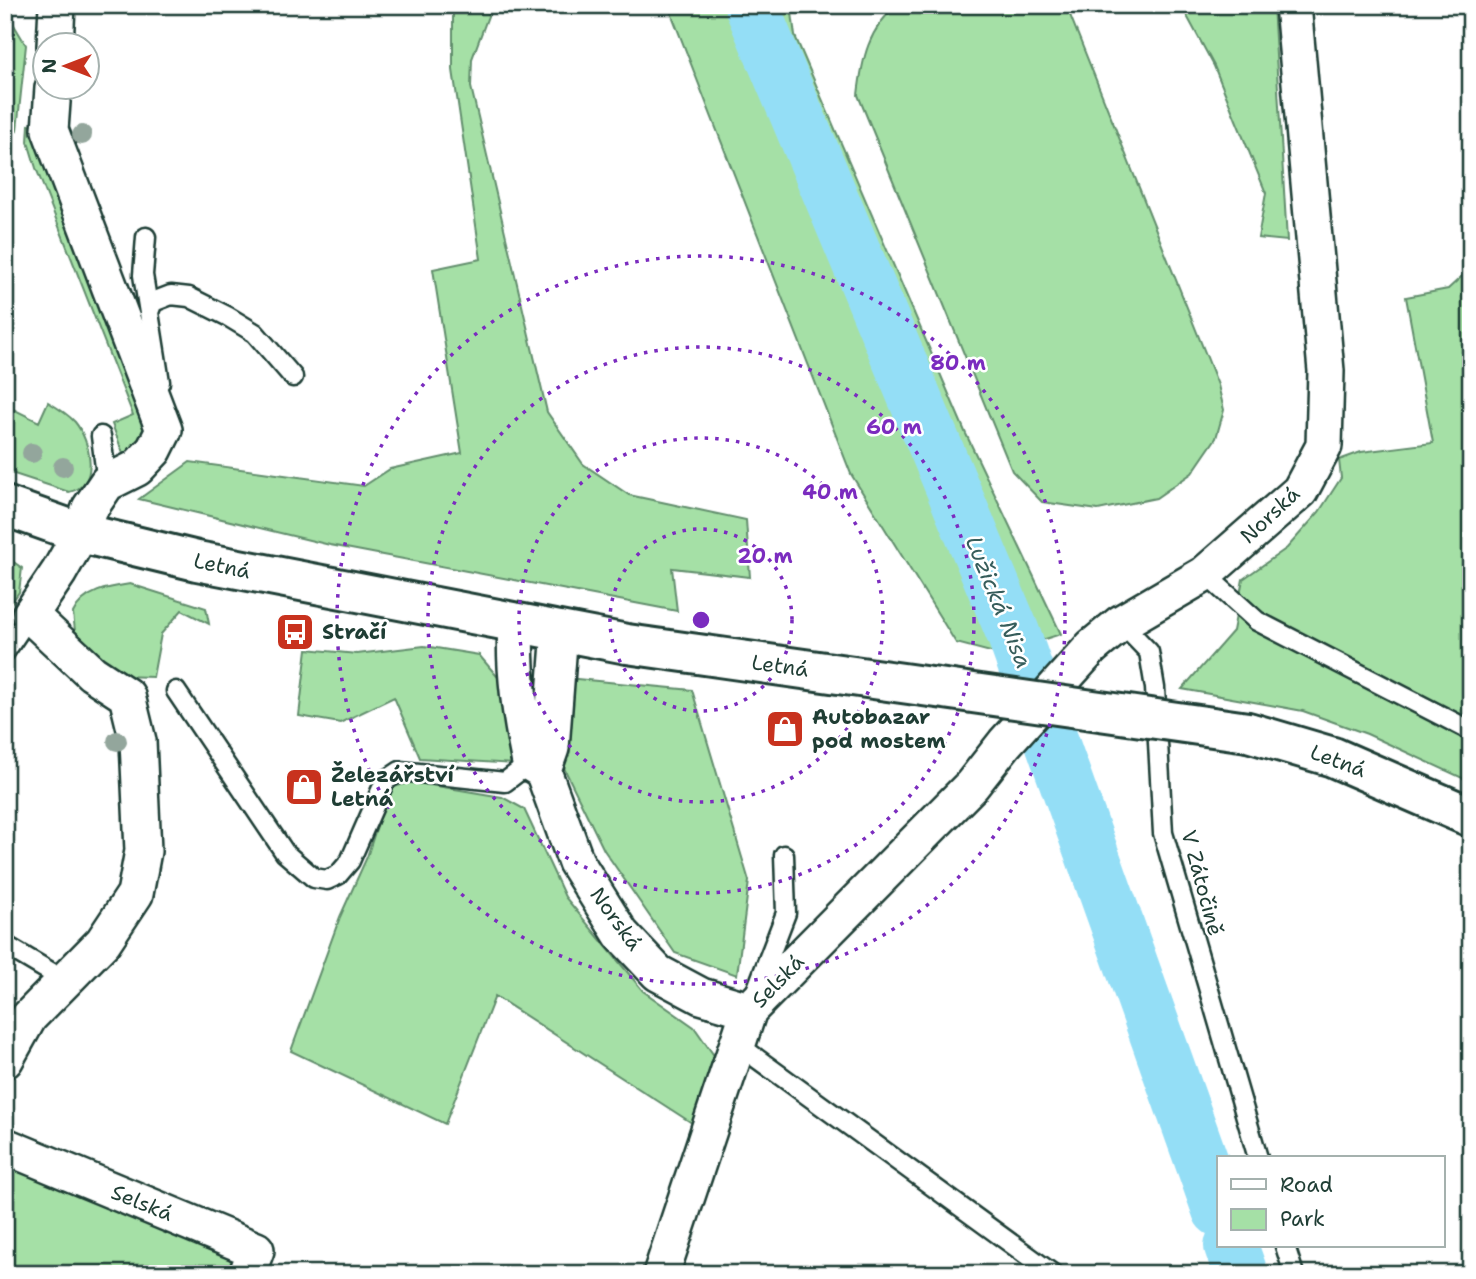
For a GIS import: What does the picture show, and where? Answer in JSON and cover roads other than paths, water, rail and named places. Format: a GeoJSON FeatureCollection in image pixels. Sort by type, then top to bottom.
{"type":"FeatureCollection","features":[{"type":"Feature","properties":{"kind":"street"},"geometry":{"type":"LineString","coordinates":[[56,32],[57,5]]}},
{"type":"Feature","properties":{"kind":"street","name":"Norská"},"geometry":{"type":"LineString","coordinates":[[972,785],[1005,743],[1092,647],[1121,623],[1205,574],[1300,491],[1324,446],[1326,371],[1293,5]]}},
{"type":"Feature","properties":{"kind":"street"},"geometry":{"type":"LineString","coordinates":[[5,1060],[29,1017],[103,942],[135,894],[143,851],[138,741],[127,696],[92,673],[30,615],[81,533],[90,508],[107,482],[137,468],[154,450],[164,430],[160,413],[50,130],[51,102]]}},
{"type":"Feature","properties":{"kind":"street","name":"Letná"},"geometry":{"type":"LineString","coordinates":[[5,506],[81,533],[197,561],[516,625],[560,630],[627,644],[1248,732],[1333,757],[1471,817]]}},
{"type":"Feature","properties":{"kind":"street","name":"Norská"},"geometry":{"type":"LineString","coordinates":[[516,625],[517,674],[537,767],[576,862],[621,934],[659,973],[701,996],[749,1010]]}},
{"type":"Feature","properties":{"kind":"street"},"geometry":{"type":"LineString","coordinates":[[537,767],[551,748],[560,630]]}},
{"type":"Feature","properties":{"kind":"street","name":"Selská"},"geometry":{"type":"LineString","coordinates":[[661,1274],[749,1010],[972,785]]}},
{"type":"Feature","properties":{"kind":"street","name":"Selská"},"geometry":{"type":"LineString","coordinates":[[5,1146],[256,1250],[247,1274]]}},
{"type":"Feature","properties":{"kind":"lane"},"geometry":{"type":"LineString","coordinates":[[146,237],[143,275],[162,390],[160,413]]}},
{"type":"Feature","properties":{"kind":"lane"},"geometry":{"type":"LineString","coordinates":[[149,312],[153,302],[172,295],[189,297],[256,333],[293,377]]}},
{"type":"Feature","properties":{"kind":"lane"},"geometry":{"type":"LineString","coordinates":[[100,436],[107,482]]}},
{"type":"Feature","properties":{"kind":"lane"},"geometry":{"type":"LineString","coordinates":[[1205,574],[1257,621],[1471,731]]}},
{"type":"Feature","properties":{"kind":"lane"},"geometry":{"type":"LineString","coordinates":[[5,652],[30,615]]}},
{"type":"Feature","properties":{"kind":"lane","name":"V Zátočině"},"geometry":{"type":"LineString","coordinates":[[1121,623],[1149,652],[1155,688],[1163,833],[1257,1156]]}},
{"type":"Feature","properties":{"kind":"lane"},"geometry":{"type":"LineString","coordinates":[[176,691],[285,853],[314,878],[327,880],[338,875],[350,861],[385,781],[400,771],[505,782],[537,767]]}},
{"type":"Feature","properties":{"kind":"lane"},"geometry":{"type":"LineString","coordinates":[[749,1010],[786,913],[784,855]]}},
{"type":"Feature","properties":{"kind":"lane"},"geometry":{"type":"LineString","coordinates":[[5,945],[64,980]]}},
{"type":"Feature","properties":{"kind":"lane"},"geometry":{"type":"LineString","coordinates":[[737,1044],[1053,1274]]}},
{"type":"Feature","properties":{"kind":"lane"},"geometry":{"type":"LineString","coordinates":[[1286,1248],[1294,1274]]}},
{"type":"Feature","properties":{"kind":"waterway","name":"Lužická Nisa"},"geometry":{"type":"LineString","coordinates":[[751,5],[1013,633],[1217,1204]]}},
{"type":"Feature","properties":{"kind":"waterway","name":"Lužická Nisa"},"geometry":{"type":"LineString","coordinates":[[1232,1248],[1241,1274]]}},
{"type":"Feature","properties":{"kind":"place","name":"Stračí"},"geometry":{"type":"Point","coordinates":[295,632]}},
{"type":"Feature","properties":{"kind":"place","name":"Autobazar pod mostem"},"geometry":{"type":"Point","coordinates":[785,729]}},
{"type":"Feature","properties":{"kind":"place","name":"Železářství Letná"},"geometry":{"type":"Point","coordinates":[304,787]}}]}
